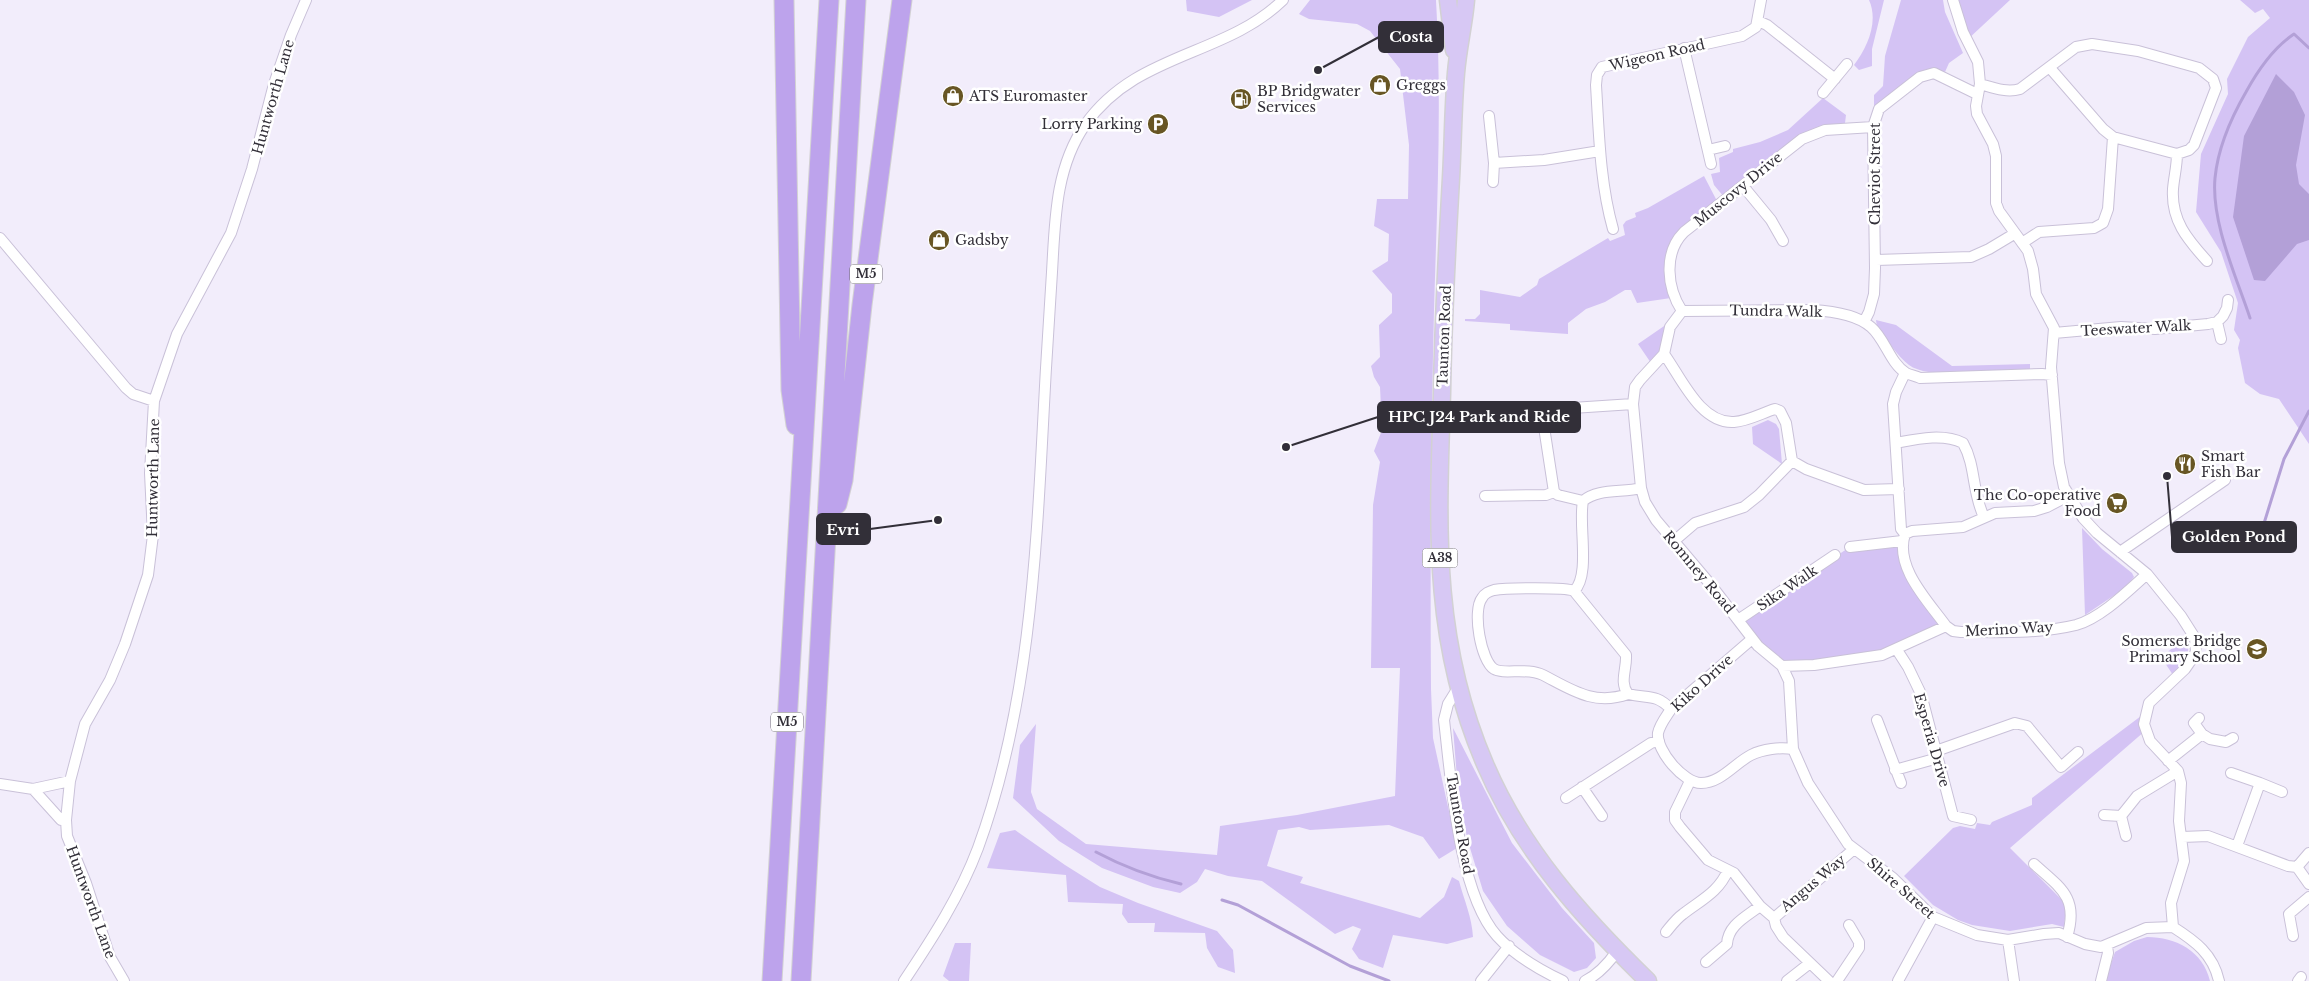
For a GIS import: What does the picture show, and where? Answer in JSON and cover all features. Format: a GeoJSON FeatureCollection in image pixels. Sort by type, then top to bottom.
{"type":"FeatureCollection","features":[{"type":"Feature","properties":{"kind":"highway","name":"M5"},"geometry":{"type":"LineString","coordinates":[[784,0],[791,390],[800,463]]}},
{"type":"Feature","properties":{"kind":"highway","name":"M5"},"geometry":{"type":"LineString","coordinates":[[772,981],[800,463],[829,0]]}},
{"type":"Feature","properties":{"kind":"highway","name":"M5"},"geometry":{"type":"LineString","coordinates":[[801,981],[827,548],[856,0]]}},
{"type":"Feature","properties":{"kind":"highway","name":"M5"},"geometry":{"type":"LineString","coordinates":[[827,548],[843,480],[862,305],[902,0]]}},
{"type":"Feature","properties":{"kind":"main road","name":"Taunton Road"},"geometry":{"type":"LineString","coordinates":[[1448,0],[1456,72]]}},
{"type":"Feature","properties":{"kind":"main road","name":"Taunton Road"},"geometry":{"type":"LineString","coordinates":[[1466,0],[1456,72],[1443,322],[1439,504],[1440,580],[1444,617],[1458,688],[1470,727],[1485,766],[1520,832],[1565,894],[1617,951],[1648,981]]}},
{"type":"Feature","properties":{"kind":"street","name":"Huntworth Lane"},"geometry":{"type":"LineString","coordinates":[[124,981],[110,957],[86,883],[67,836],[66,820],[70,781],[85,724],[110,680],[122,653],[137,615],[148,575],[153,535],[150,473],[154,401],[177,334],[219,257],[237,217],[252,169],[274,84],[291,34],[306,0]]}},
{"type":"Feature","properties":{"kind":"street"},"geometry":{"type":"LineString","coordinates":[[904,981],[940,926],[958,894],[978,849],[1006,753],[1028,627],[1036,533],[1056,211],[1069,150],[1096,109],[1120,87],[1162,63],[1232,34],[1265,16],[1283,0]]}},
{"type":"Feature","properties":{"kind":"street"},"geometry":{"type":"LineString","coordinates":[[1761,0],[1758,21],[1767,25],[1834,79]]}},
{"type":"Feature","properties":{"kind":"street"},"geometry":{"type":"LineString","coordinates":[[1954,0],[1961,27],[1978,62],[1979,89],[1977,114],[1993,144],[1996,156],[1996,204],[2031,260],[2036,294],[2051,320],[2054,333],[2051,358],[2052,375],[2059,463],[2064,487],[2068,496],[2096,533],[2147,574],[2181,616],[2195,638],[2196,646],[2190,662],[2154,697],[2145,713],[2146,734],[2154,746],[2178,771],[2181,784],[2179,821],[2184,860],[2171,903],[2173,927]]}},
{"type":"Feature","properties":{"kind":"street","name":"Wigeon Road"},"geometry":{"type":"LineString","coordinates":[[1614,230],[1607,202],[1600,151],[1596,86],[1597,76],[1602,67],[1742,36],[1749,33],[1758,21]]}},
{"type":"Feature","properties":{"kind":"street"},"geometry":{"type":"LineString","coordinates":[[1979,89],[2013,91],[2020,89],[2076,47],[2092,44],[2138,51],[2199,68],[2209,74],[2216,88],[2194,145],[2188,150],[2177,154],[2113,137],[2103,129],[2050,68]]}},
{"type":"Feature","properties":{"kind":"street"},"geometry":{"type":"LineString","coordinates":[[1684,48],[1711,164]]}},
{"type":"Feature","properties":{"kind":"street"},"geometry":{"type":"LineString","coordinates":[[1823,93],[1847,64]]}},
{"type":"Feature","properties":{"kind":"street","name":"Cheviot Street"},"geometry":{"type":"LineString","coordinates":[[1864,322],[1874,294],[1876,260],[1872,127],[1879,109],[1920,77],[1928,74],[1934,73],[1979,89]]}},
{"type":"Feature","properties":{"kind":"street"},"geometry":{"type":"LineString","coordinates":[[1489,116],[1494,163],[1493,182]]}},
{"type":"Feature","properties":{"kind":"street","name":"Muscovy Drive"},"geometry":{"type":"LineString","coordinates":[[1682,311],[1676,301],[1671,279],[1673,247],[1684,232],[1790,146],[1812,134],[1836,129],[1872,127]]}},
{"type":"Feature","properties":{"kind":"street"},"geometry":{"type":"LineString","coordinates":[[2022,243],[2039,232],[2094,228],[2103,223],[2108,209],[2113,137]]}},
{"type":"Feature","properties":{"kind":"street"},"geometry":{"type":"LineString","coordinates":[[1708,150],[1725,146]]}},
{"type":"Feature","properties":{"kind":"street"},"geometry":{"type":"LineString","coordinates":[[1494,163],[1544,160],[1600,151]]}},
{"type":"Feature","properties":{"kind":"street"},"geometry":{"type":"LineString","coordinates":[[2177,154],[2173,189],[2176,220],[2189,242],[2207,262]]}},
{"type":"Feature","properties":{"kind":"street"},"geometry":{"type":"LineString","coordinates":[[1743,186],[1771,220],[1783,241]]}},
{"type":"Feature","properties":{"kind":"street"},"geometry":{"type":"LineString","coordinates":[[1876,260],[1971,257],[2014,234]]}},
{"type":"Feature","properties":{"kind":"street"},"geometry":{"type":"LineString","coordinates":[[0,238],[126,388],[132,394],[154,401]]}},
{"type":"Feature","properties":{"kind":"street"},"geometry":{"type":"LineString","coordinates":[[2221,338],[2217,322],[2227,308],[2228,300]]}},
{"type":"Feature","properties":{"kind":"street"},"geometry":{"type":"LineString","coordinates":[[1682,311],[1670,327],[1664,354],[1699,404],[1717,419],[1733,422],[1775,410],[1780,411],[1786,423],[1792,461],[1806,470],[1864,490],[1899,489]]}},
{"type":"Feature","properties":{"kind":"street","name":"Tundra Walk"},"geometry":{"type":"LineString","coordinates":[[1682,311],[1823,311],[1864,322]]}},
{"type":"Feature","properties":{"kind":"street"},"geometry":{"type":"LineString","coordinates":[[1864,322],[1876,333],[1905,373],[1920,378],[2022,374],[2052,375]]}},
{"type":"Feature","properties":{"kind":"street","name":"Teeswater Walk"},"geometry":{"type":"LineString","coordinates":[[2054,333],[2107,328],[2155,329],[2217,322]]}},
{"type":"Feature","properties":{"kind":"street","name":"Romney Road"},"geometry":{"type":"LineString","coordinates":[[1664,354],[1636,387],[1633,404],[1640,488],[1648,509],[1752,639],[1768,656],[1782,666]]}},
{"type":"Feature","properties":{"kind":"street","name":"Merino Way"},"geometry":{"type":"LineString","coordinates":[[1905,373],[1896,392],[1893,404],[1901,529],[1908,570],[1946,626],[1953,631],[1961,632],[2021,631],[2076,625],[2109,606],[2147,574]]}},
{"type":"Feature","properties":{"kind":"street"},"geometry":{"type":"LineString","coordinates":[[1584,501],[1558,495],[1554,492],[1544,427],[1548,417],[1557,409],[1633,404]]}},
{"type":"Feature","properties":{"kind":"street"},"geometry":{"type":"LineString","coordinates":[[1896,442],[1939,438],[1956,439],[1963,442],[1970,460],[1977,503],[1984,516]]}},
{"type":"Feature","properties":{"kind":"street"},"geometry":{"type":"LineString","coordinates":[[1674,541],[1695,523],[1744,506],[1759,495],[1792,461]]}},
{"type":"Feature","properties":{"kind":"street"},"geometry":{"type":"LineString","coordinates":[[2120,552],[2225,480]]}},
{"type":"Feature","properties":{"kind":"street"},"geometry":{"type":"LineString","coordinates":[[1574,591],[1579,584],[1583,568],[1581,511],[1584,501],[1594,494],[1626,492],[1640,488]]}},
{"type":"Feature","properties":{"kind":"street"},"geometry":{"type":"LineString","coordinates":[[1485,496],[1546,495],[1554,492]]}},
{"type":"Feature","properties":{"kind":"street"},"geometry":{"type":"LineString","coordinates":[[1850,547],[1903,538],[1912,531],[1963,527],[1984,516],[1995,513],[2047,507],[2068,496]]}},
{"type":"Feature","properties":{"kind":"street","name":"Sika Walk"},"geometry":{"type":"LineString","coordinates":[[1738,620],[1835,556]]}},
{"type":"Feature","properties":{"kind":"street"},"geometry":{"type":"LineString","coordinates":[[1628,694],[1624,689],[1623,680],[1627,665],[1626,655],[1574,591],[1565,589],[1493,591],[1486,594],[1479,603],[1478,620],[1481,647],[1492,668],[1498,671],[1532,670],[1574,692],[1595,698],[1608,700],[1628,694],[1655,697],[1671,709]]}},
{"type":"Feature","properties":{"kind":"street"},"geometry":{"type":"LineString","coordinates":[[1782,666],[1862,659],[1897,650],[1946,626]]}},
{"type":"Feature","properties":{"kind":"street","name":"Kiko Drive"},"geometry":{"type":"LineString","coordinates":[[1659,737],[1671,709],[1752,639]]}},
{"type":"Feature","properties":{"kind":"street","name":"Esperia Drive"},"geometry":{"type":"LineString","coordinates":[[1897,650],[1908,667],[1921,694],[1953,816],[1972,820]]}},
{"type":"Feature","properties":{"kind":"street","name":"Shire Street"},"geometry":{"type":"LineString","coordinates":[[1782,666],[1789,681],[1793,749],[1808,783],[1854,849],[1893,878],[1933,917],[1966,932],[2008,940],[2052,933],[2093,946],[2107,946]]}},
{"type":"Feature","properties":{"kind":"street","name":"Taunton Road"},"geometry":{"type":"LineString","coordinates":[[1458,688],[1448,704],[1444,720],[1454,798],[1467,873],[1484,918],[1497,936],[1531,964],[1563,981]]}},
{"type":"Feature","properties":{"kind":"street"},"geometry":{"type":"LineString","coordinates":[[2199,718],[2194,723],[2202,734],[2210,739],[2226,742],[2233,738]]}},
{"type":"Feature","properties":{"kind":"street"},"geometry":{"type":"LineString","coordinates":[[1877,720],[1901,782]]}},
{"type":"Feature","properties":{"kind":"street"},"geometry":{"type":"LineString","coordinates":[[1895,770],[2015,723],[2027,726],[2061,767],[2078,752]]}},
{"type":"Feature","properties":{"kind":"street"},"geometry":{"type":"LineString","coordinates":[[2168,761],[2202,734]]}},
{"type":"Feature","properties":{"kind":"street"},"geometry":{"type":"LineString","coordinates":[[1566,798],[1659,737],[1678,772],[1690,781],[1709,782],[1725,774],[1751,755],[1762,751],[1784,748],[1793,749]]}},
{"type":"Feature","properties":{"kind":"street"},"geometry":{"type":"LineString","coordinates":[[2121,816],[2137,796],[2178,771]]}},
{"type":"Feature","properties":{"kind":"street"},"geometry":{"type":"LineString","coordinates":[[2231,773],[2282,792]]}},
{"type":"Feature","properties":{"kind":"street"},"geometry":{"type":"LineString","coordinates":[[0,784],[33,789],[70,781]]}},
{"type":"Feature","properties":{"kind":"street"},"geometry":{"type":"LineString","coordinates":[[1690,781],[1678,805],[1675,820],[1701,854],[1728,870],[1741,881],[1760,906],[1774,918],[1776,926],[1783,937],[1829,981]]}},
{"type":"Feature","properties":{"kind":"street"},"geometry":{"type":"LineString","coordinates":[[2237,846],[2260,783]]}},
{"type":"Feature","properties":{"kind":"street"},"geometry":{"type":"LineString","coordinates":[[1582,788],[1602,816]]}},
{"type":"Feature","properties":{"kind":"street"},"geometry":{"type":"LineString","coordinates":[[33,789],[61,820],[66,820]]}},
{"type":"Feature","properties":{"kind":"street"},"geometry":{"type":"LineString","coordinates":[[2104,815],[2121,816]]}},
{"type":"Feature","properties":{"kind":"street"},"geometry":{"type":"LineString","coordinates":[[2121,816],[2126,836]]}},
{"type":"Feature","properties":{"kind":"street"},"geometry":{"type":"LineString","coordinates":[[2182,837],[2208,836],[2288,866],[2297,867],[2309,884]]}},
{"type":"Feature","properties":{"kind":"street","name":"Angus Way"},"geometry":{"type":"LineString","coordinates":[[1774,918],[1779,911],[1854,849]]}},
{"type":"Feature","properties":{"kind":"street"},"geometry":{"type":"LineString","coordinates":[[2297,867],[2309,853]]}},
{"type":"Feature","properties":{"kind":"street"},"geometry":{"type":"LineString","coordinates":[[2034,864],[2059,887],[2068,900],[2072,917],[2067,937]]}},
{"type":"Feature","properties":{"kind":"street"},"geometry":{"type":"LineString","coordinates":[[1666,932],[1681,915],[1717,890],[1728,870]]}},
{"type":"Feature","properties":{"kind":"street"},"geometry":{"type":"LineString","coordinates":[[2293,936],[2289,914],[2309,896]]}},
{"type":"Feature","properties":{"kind":"street"},"geometry":{"type":"LineString","coordinates":[[1706,962],[1727,944],[1728,934],[1734,926],[1760,906]]}},
{"type":"Feature","properties":{"kind":"street"},"geometry":{"type":"LineString","coordinates":[[1898,981],[1933,917]]}},
{"type":"Feature","properties":{"kind":"street"},"geometry":{"type":"LineString","coordinates":[[1837,981],[1859,948],[1859,942],[1849,925]]}},
{"type":"Feature","properties":{"kind":"street"},"geometry":{"type":"LineString","coordinates":[[2101,981],[2108,953],[2107,946],[2146,928],[2173,927],[2202,947],[2213,964],[2219,981]]}},
{"type":"Feature","properties":{"kind":"street"},"geometry":{"type":"LineString","coordinates":[[2008,940],[2014,981]]}},
{"type":"Feature","properties":{"kind":"street"},"geometry":{"type":"LineString","coordinates":[[1481,981],[1509,946]]}},
{"type":"Feature","properties":{"kind":"street"},"geometry":{"type":"LineString","coordinates":[[1585,981],[1595,976],[1607,966],[1617,951]]}},
{"type":"Feature","properties":{"kind":"street"},"geometry":{"type":"LineString","coordinates":[[1787,981],[1810,963]]}},
{"type":"Feature","properties":{"kind":"shaded area"},"geometry":{"type":"Polygon","coordinates":[[[1186,0],[1252,0],[1219,17],[1187,11],[1186,0]]]}},
{"type":"Feature","properties":{"kind":"shaded area"},"geometry":{"type":"Polygon","coordinates":[[[1310,0],[1436,0],[1439,116],[1431,453],[1431,689],[1433,738],[1457,848],[1439,859],[1423,837],[1389,825],[1310,830],[1299,827],[1278,830],[1267,866],[1303,877],[1300,883],[1420,918],[1444,897],[1452,877],[1459,881],[1473,937],[1447,944],[1393,935],[1383,968],[1359,959],[1352,949],[1361,929],[1353,926],[1335,934],[1262,881],[1228,876],[1205,869],[1197,882],[1180,893],[1153,887],[1102,868],[1059,841],[1013,798],[1020,745],[1036,724],[1031,792],[1037,809],[1086,844],[1217,855],[1220,826],[1297,815],[1395,796],[1400,668],[1371,668],[1373,505],[1380,462],[1374,451],[1382,430],[1380,387],[1374,377],[1371,366],[1380,357],[1379,325],[1392,313],[1392,294],[1372,271],[1388,261],[1389,234],[1374,226],[1377,199],[1408,199],[1409,145],[1400,69],[1370,31],[1357,24],[1309,19],[1299,14],[1310,0]]]}},
{"type":"Feature","properties":{"kind":"shaded area"},"geometry":{"type":"Polygon","coordinates":[[[1869,0],[1884,0],[1872,49],[1872,66],[1859,70],[1854,65],[1867,43],[1872,26],[1872,8],[1869,0]]]}},
{"type":"Feature","properties":{"kind":"shaded area"},"geometry":{"type":"Polygon","coordinates":[[[1901,0],[1943,0],[1945,12],[1963,53],[1949,63],[1945,72],[1939,70],[1874,110],[1874,95],[1883,86],[1885,56],[1901,0]]]}},
{"type":"Feature","properties":{"kind":"shaded area"},"geometry":{"type":"Polygon","coordinates":[[[1953,0],[2010,0],[1967,40],[1953,0]]]}},
{"type":"Feature","properties":{"kind":"shaded area"},"geometry":{"type":"Polygon","coordinates":[[[2240,0],[2309,0],[2309,444],[2279,399],[2260,394],[2245,383],[2238,348],[2240,340],[2234,330],[2238,303],[2221,252],[2196,212],[2201,154],[2228,94],[2227,79],[2248,37],[2270,18],[2263,9],[2255,13],[2240,0]]]}},
{"type":"Feature","properties":{"kind":"shaded area"},"geometry":{"type":"Polygon","coordinates":[[[2276,74],[2294,92],[2305,115],[2296,165],[2299,184],[2309,194],[2309,240],[2297,244],[2265,281],[2254,280],[2233,217],[2244,136],[2276,74]]]}},
{"type":"Feature","properties":{"kind":"shaded area"},"geometry":{"type":"Polygon","coordinates":[[[1823,98],[1846,115],[1845,123],[1812,131],[1724,197],[1714,185],[1711,174],[1720,172],[1719,158],[1733,152],[1733,149],[1760,142],[1788,130],[1823,98]]]}},
{"type":"Feature","properties":{"kind":"shaded area"},"geometry":{"type":"Polygon","coordinates":[[[1704,176],[1717,201],[1676,238],[1671,298],[1637,303],[1631,290],[1625,290],[1605,302],[1586,309],[1568,323],[1568,334],[1510,330],[1510,324],[1465,321],[1465,319],[1475,319],[1480,314],[1480,290],[1520,297],[1537,285],[1539,279],[1608,238],[1610,241],[1625,235],[1623,225],[1626,221],[1636,217],[1635,213],[1648,208],[1704,176]]]}},
{"type":"Feature","properties":{"kind":"shaded area"},"geometry":{"type":"Polygon","coordinates":[[[1876,320],[1896,325],[1952,366],[2030,364],[2030,370],[1949,374],[1919,370],[1909,365],[1900,357],[1877,327],[1876,320]]]}},
{"type":"Feature","properties":{"kind":"shaded area"},"geometry":{"type":"Polygon","coordinates":[[[1667,324],[1657,359],[1651,363],[1638,344],[1667,324]]]}},
{"type":"Feature","properties":{"kind":"shaded area"},"geometry":{"type":"Polygon","coordinates":[[[1768,420],[1776,424],[1779,429],[1782,464],[1753,444],[1752,427],[1768,420]]]}},
{"type":"Feature","properties":{"kind":"shaded area"},"geometry":{"type":"Polygon","coordinates":[[[2082,528],[2102,549],[2132,573],[2134,577],[2125,588],[2085,615],[2082,528]]]}},
{"type":"Feature","properties":{"kind":"shaded area"},"geometry":{"type":"Polygon","coordinates":[[[1902,541],[1904,557],[1946,626],[1897,650],[1782,666],[1738,620],[1850,547],[1902,541]]]}},
{"type":"Feature","properties":{"kind":"shaded area"},"geometry":{"type":"Polygon","coordinates":[[[2188,636],[2188,653],[2181,666],[2173,675],[2161,657],[2188,636]]]}},
{"type":"Feature","properties":{"kind":"shaded area"},"geometry":{"type":"Polygon","coordinates":[[[2145,713],[2145,731],[2010,848],[2063,901],[2066,909],[2064,927],[2052,924],[2010,931],[1972,925],[1958,920],[1933,905],[1904,876],[1953,828],[1960,826],[1975,829],[1977,823],[1990,825],[1992,822],[2032,805],[2032,798],[2145,713]]]}},
{"type":"Feature","properties":{"kind":"shaded area"},"geometry":{"type":"Polygon","coordinates":[[[1453,728],[1512,843],[1562,908],[1594,943],[1596,958],[1587,968],[1574,972],[1540,955],[1507,926],[1483,891],[1467,838],[1457,778],[1453,728]]]}},
{"type":"Feature","properties":{"kind":"shaded area"},"geometry":{"type":"Polygon","coordinates":[[[1015,830],[1100,887],[1138,903],[1217,931],[1233,950],[1235,973],[1218,967],[1207,948],[1205,933],[1154,932],[1155,923],[1128,923],[1122,914],[1123,904],[1068,902],[1066,875],[987,868],[1000,833],[1015,830]]]}},
{"type":"Feature","properties":{"kind":"shaded area"},"geometry":{"type":"Polygon","coordinates":[[[2147,937],[2168,940],[2187,948],[2201,961],[2210,981],[2105,981],[2115,952],[2134,941],[2147,937]]]}},
{"type":"Feature","properties":{"kind":"shaded area"},"geometry":{"type":"Polygon","coordinates":[[[955,943],[971,943],[969,981],[949,981],[943,976],[955,943]]]}},
{"type":"Feature","properties":{"kind":"waterway"},"geometry":{"type":"LineString","coordinates":[[2250,318],[2226,249],[2217,213],[2215,178],[2219,155],[2230,122],[2240,102],[2267,60],[2294,34],[2309,48]]}},
{"type":"Feature","properties":{"kind":"waterway"},"geometry":{"type":"LineString","coordinates":[[2261,533],[2284,459],[2309,411]]}},
{"type":"Feature","properties":{"kind":"waterway"},"geometry":{"type":"LineString","coordinates":[[1096,852],[1138,871],[1181,884]]}},
{"type":"Feature","properties":{"kind":"waterway"},"geometry":{"type":"LineString","coordinates":[[1222,900],[1238,905],[1350,966],[1389,981]]}},
{"type":"Feature","properties":{"kind":"place","name":"Costa"},"geometry":{"type":"Point","coordinates":[1318,70]}},
{"type":"Feature","properties":{"kind":"place","name":"Greggs"},"geometry":{"type":"Point","coordinates":[1380,85]}},
{"type":"Feature","properties":{"kind":"place","name":"ATS Euromaster"},"geometry":{"type":"Point","coordinates":[953,96]}},
{"type":"Feature","properties":{"kind":"place","name":"BP Bridgwater Services"},"geometry":{"type":"Point","coordinates":[1241,99]}},
{"type":"Feature","properties":{"kind":"place","name":"Lorry Parking"},"geometry":{"type":"Point","coordinates":[1158,124]}},
{"type":"Feature","properties":{"kind":"place","name":"Gadsby"},"geometry":{"type":"Point","coordinates":[939,240]}},
{"type":"Feature","properties":{"kind":"place","name":"HPC J24 Park and Ride"},"geometry":{"type":"Point","coordinates":[1286,447]}},
{"type":"Feature","properties":{"kind":"place","name":"Smart Fish Bar"},"geometry":{"type":"Point","coordinates":[2185,464]}},
{"type":"Feature","properties":{"kind":"place","name":"Golden Pond"},"geometry":{"type":"Point","coordinates":[2167,476]}},
{"type":"Feature","properties":{"kind":"place","name":"The Co-operative Food"},"geometry":{"type":"Point","coordinates":[2117,503]}},
{"type":"Feature","properties":{"kind":"place","name":"Evri"},"geometry":{"type":"Point","coordinates":[938,520]}},
{"type":"Feature","properties":{"kind":"place","name":"Somerset Bridge Primary School"},"geometry":{"type":"Point","coordinates":[2257,649]}}]}
